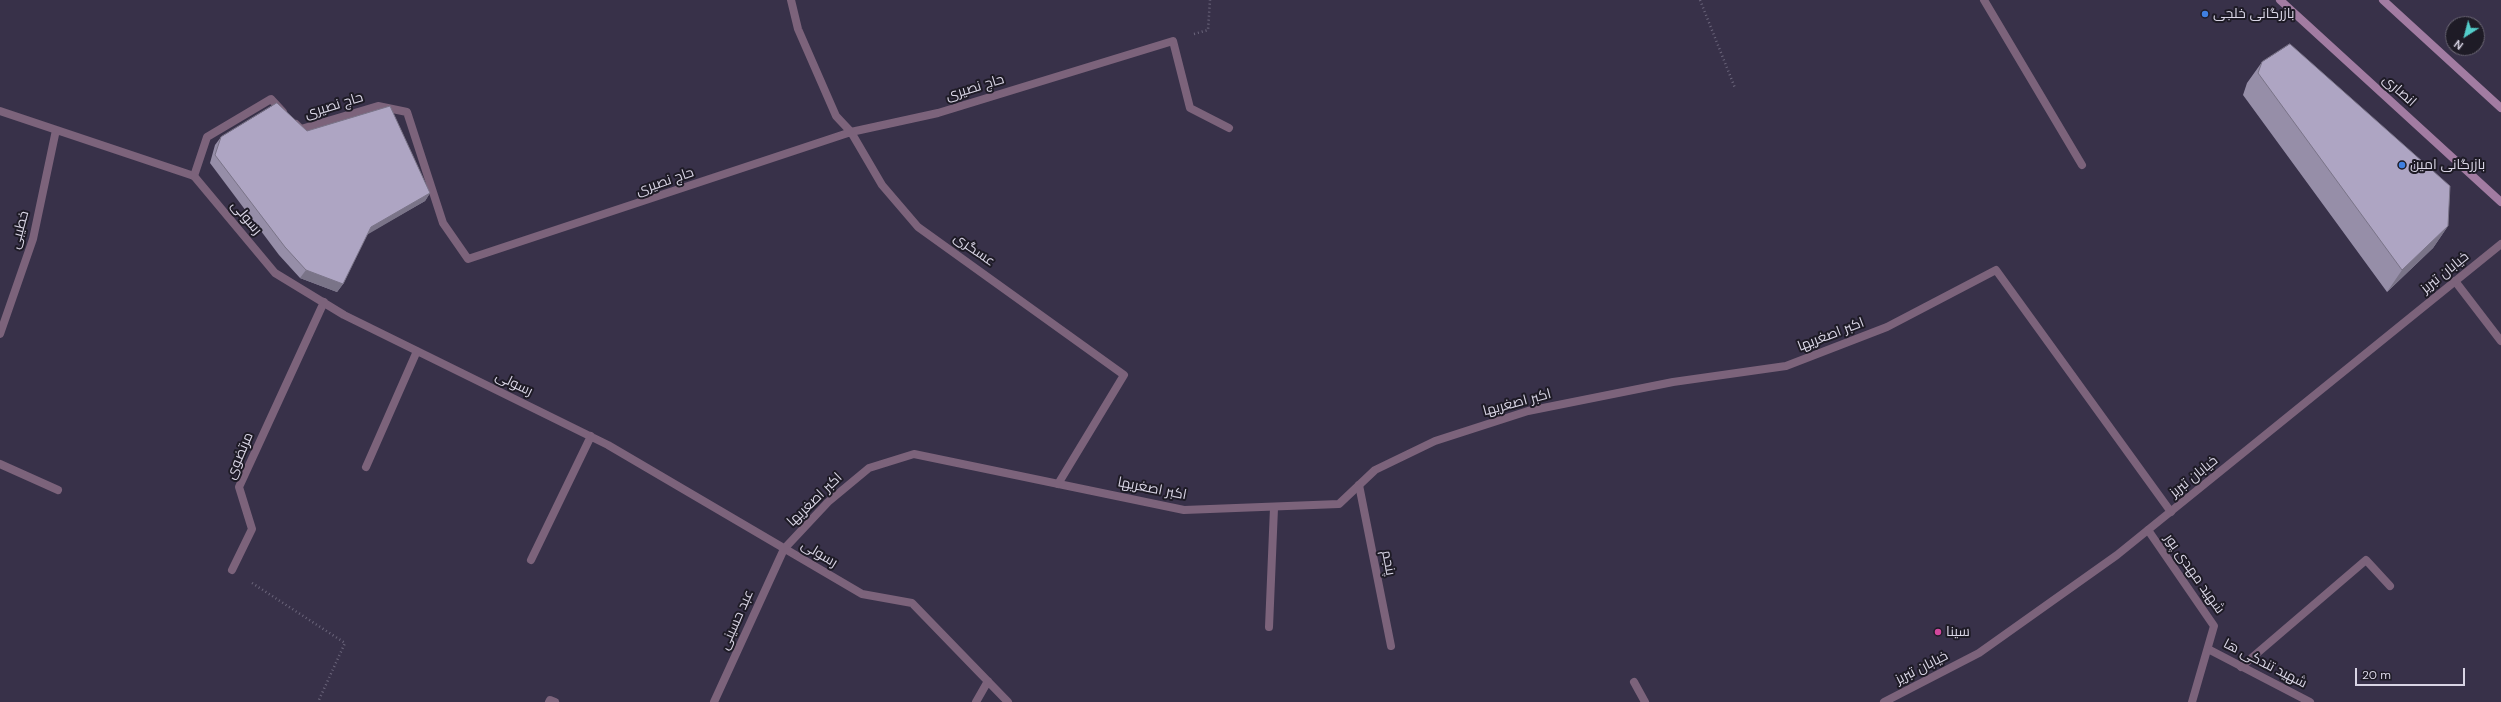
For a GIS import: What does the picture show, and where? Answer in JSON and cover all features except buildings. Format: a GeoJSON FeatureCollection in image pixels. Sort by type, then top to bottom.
{"type":"FeatureCollection","features":[{"type":"Feature","properties":{"kind":"main road","name":"انصاری"},"geometry":{"type":"LineString","coordinates":[[2280,0],[2501,202]]}},
{"type":"Feature","properties":{"kind":"main road"},"geometry":{"type":"LineString","coordinates":[[2383,0],[2501,108]]}},
{"type":"Feature","properties":{"kind":"street","name":"عسگری"},"geometry":{"type":"LineString","coordinates":[[791,0],[798,29],[836,116],[851,132],[882,185],[918,227],[1124,375],[1058,484]]}},
{"type":"Feature","properties":{"kind":"street"},"geometry":{"type":"LineString","coordinates":[[1984,0],[2082,165]]}},
{"type":"Feature","properties":{"kind":"street","name":"حاج نصیری"},"geometry":{"type":"LineString","coordinates":[[194,176],[207,137],[271,99],[300,129],[378,106],[407,112],[444,223],[468,260],[851,132],[938,113],[1173,41]]}},
{"type":"Feature","properties":{"kind":"street"},"geometry":{"type":"LineString","coordinates":[[1173,41],[1190,108],[1229,128]]}},
{"type":"Feature","properties":{"kind":"street"},"geometry":{"type":"LineString","coordinates":[[0,111],[194,176]]}},
{"type":"Feature","properties":{"kind":"street","name":"خطیبی"},"geometry":{"type":"LineString","coordinates":[[0,334],[4,315],[32,239],[56,130]]}},
{"type":"Feature","properties":{"kind":"street","name":"رسولی"},"geometry":{"type":"LineString","coordinates":[[194,176],[275,273],[344,315],[592,436],[862,594],[912,603],[1008,702]]}},
{"type":"Feature","properties":{"kind":"street","name":"خیابان تبریز"},"geometry":{"type":"LineString","coordinates":[[1884,702],[1979,653],[2117,556],[2501,244]]}},
{"type":"Feature","properties":{"kind":"street","name":"اکبر اصغریها"},"geometry":{"type":"LineString","coordinates":[[784,548],[828,502],[869,468],[914,454],[1184,510],[1274,508],[1339,504],[1375,470],[1435,441],[1528,411],[1673,382],[1786,366],[1887,327],[1996,270],[2171,512]]}},
{"type":"Feature","properties":{"kind":"street"},"geometry":{"type":"LineString","coordinates":[[2455,281],[2501,342]]}},
{"type":"Feature","properties":{"kind":"street","name":"مرتضوی"},"geometry":{"type":"LineString","coordinates":[[232,570],[252,529],[239,487],[324,302]]}},
{"type":"Feature","properties":{"kind":"street"},"geometry":{"type":"LineString","coordinates":[[366,467],[418,351]]}},
{"type":"Feature","properties":{"kind":"street"},"geometry":{"type":"LineString","coordinates":[[531,560],[592,436]]}},
{"type":"Feature","properties":{"kind":"street"},"geometry":{"type":"LineString","coordinates":[[0,464],[58,490]]}},
{"type":"Feature","properties":{"kind":"street","name":"پنجم"},"geometry":{"type":"LineString","coordinates":[[1359,485],[1391,646]]}},
{"type":"Feature","properties":{"kind":"street"},"geometry":{"type":"LineString","coordinates":[[1269,627],[1274,508]]}},
{"type":"Feature","properties":{"kind":"street","name":"شهید مهدی پور"},"geometry":{"type":"LineString","coordinates":[[2148,530],[2214,626],[2192,702]]}},
{"type":"Feature","properties":{"kind":"street","name":"عبد حسینی"},"geometry":{"type":"LineString","coordinates":[[714,702],[784,548]]}},
{"type":"Feature","properties":{"kind":"street"},"geometry":{"type":"LineString","coordinates":[[2241,667],[2366,560],[2390,586]]}},
{"type":"Feature","properties":{"kind":"street","name":"شهید تندکی ها"},"geometry":{"type":"LineString","coordinates":[[2208,649],[2310,702]]}},
{"type":"Feature","properties":{"kind":"street"},"geometry":{"type":"LineString","coordinates":[[976,702],[988,681]]}},
{"type":"Feature","properties":{"kind":"street"},"geometry":{"type":"LineString","coordinates":[[1634,682],[1645,702]]}},
{"type":"Feature","properties":{"kind":"street"},"geometry":{"type":"LineString","coordinates":[[548,702],[550,700],[555,702]]}},
{"type":"Feature","properties":{"kind":"path"},"geometry":{"type":"LineString","coordinates":[[1173,41],[1208,30],[1210,0]]}},
{"type":"Feature","properties":{"kind":"path"},"geometry":{"type":"LineString","coordinates":[[1700,0],[1735,88]]}},
{"type":"Feature","properties":{"kind":"path"},"geometry":{"type":"LineString","coordinates":[[232,570],[345,644],[318,702]]}},
{"type":"Feature","properties":{"kind":"place","name":"بازرگانی خلجی"},"geometry":{"type":"Point","coordinates":[2205,14]}},
{"type":"Feature","properties":{"kind":"place","name":"بازرگانی امین"},"geometry":{"type":"Point","coordinates":[2402,165]}},
{"type":"Feature","properties":{"kind":"place","name":"سینا"},"geometry":{"type":"Point","coordinates":[1938,632]}}]}
